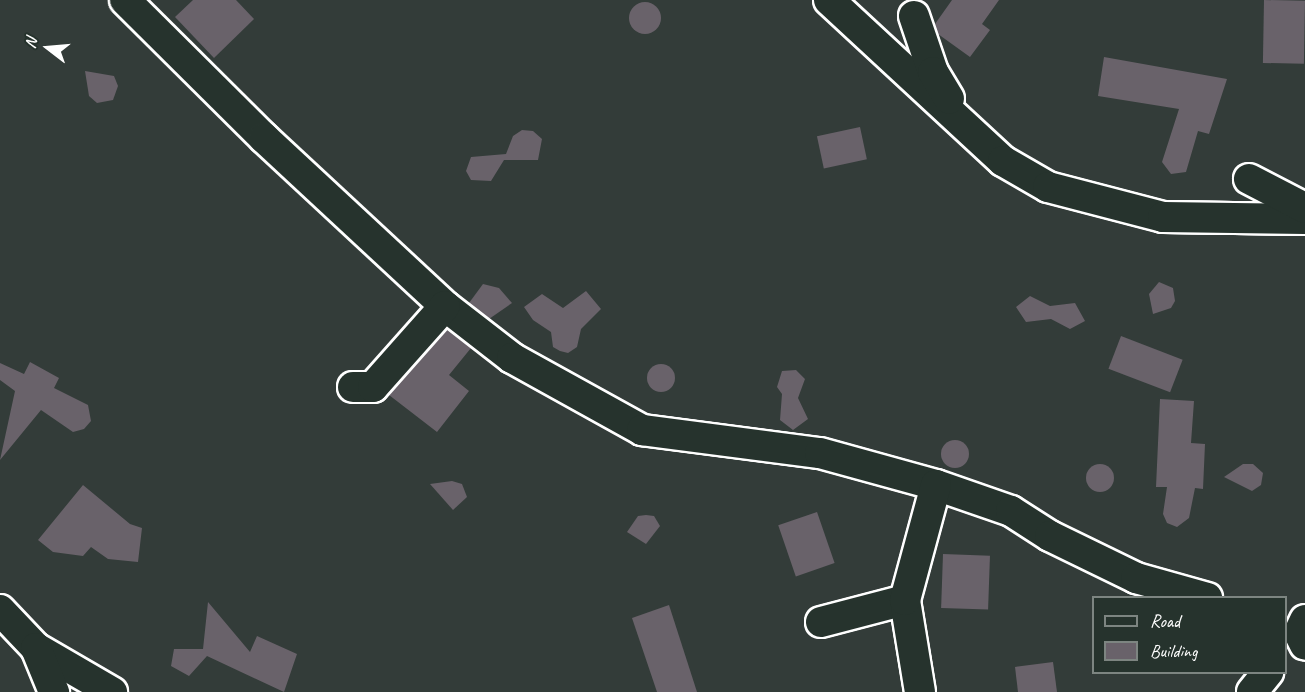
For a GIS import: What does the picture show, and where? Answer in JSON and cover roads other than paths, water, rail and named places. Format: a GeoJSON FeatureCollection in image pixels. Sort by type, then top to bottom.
{"type":"FeatureCollection","features":[{"type":"Feature","properties":{"kind":"street"},"geometry":{"type":"LineString","coordinates":[[125,0],[264,138],[445,306],[512,358],[642,430],[820,453],[936,485],[1011,511],[1050,536],[1136,578],[1203,596]]}},
{"type":"Feature","properties":{"kind":"street"},"geometry":{"type":"LineString","coordinates":[[829,0],[1003,161],[1048,187],[1163,217],[1305,219]]}},
{"type":"Feature","properties":{"kind":"street"},"geometry":{"type":"LineString","coordinates":[[914,16],[933,72],[962,122]]}},
{"type":"Feature","properties":{"kind":"street"},"geometry":{"type":"LineString","coordinates":[[1249,179],[1305,208]]}},
{"type":"Feature","properties":{"kind":"street"},"geometry":{"type":"LineString","coordinates":[[353,387],[373,387],[445,306]]}},
{"type":"Feature","properties":{"kind":"street"},"geometry":{"type":"LineString","coordinates":[[920,692],[905,600],[936,485]]}},
{"type":"Feature","properties":{"kind":"street"},"geometry":{"type":"LineString","coordinates":[[821,622],[905,600]]}},
{"type":"Feature","properties":{"kind":"street"},"geometry":{"type":"LineString","coordinates":[[0,610],[36,648],[112,692]]}},
{"type":"Feature","properties":{"kind":"street"},"geometry":{"type":"LineString","coordinates":[[36,648],[54,692]]}},
{"type":"Feature","properties":{"kind":"street"},"geometry":{"type":"LineString","coordinates":[[1252,692],[1266,674]]}}]}
